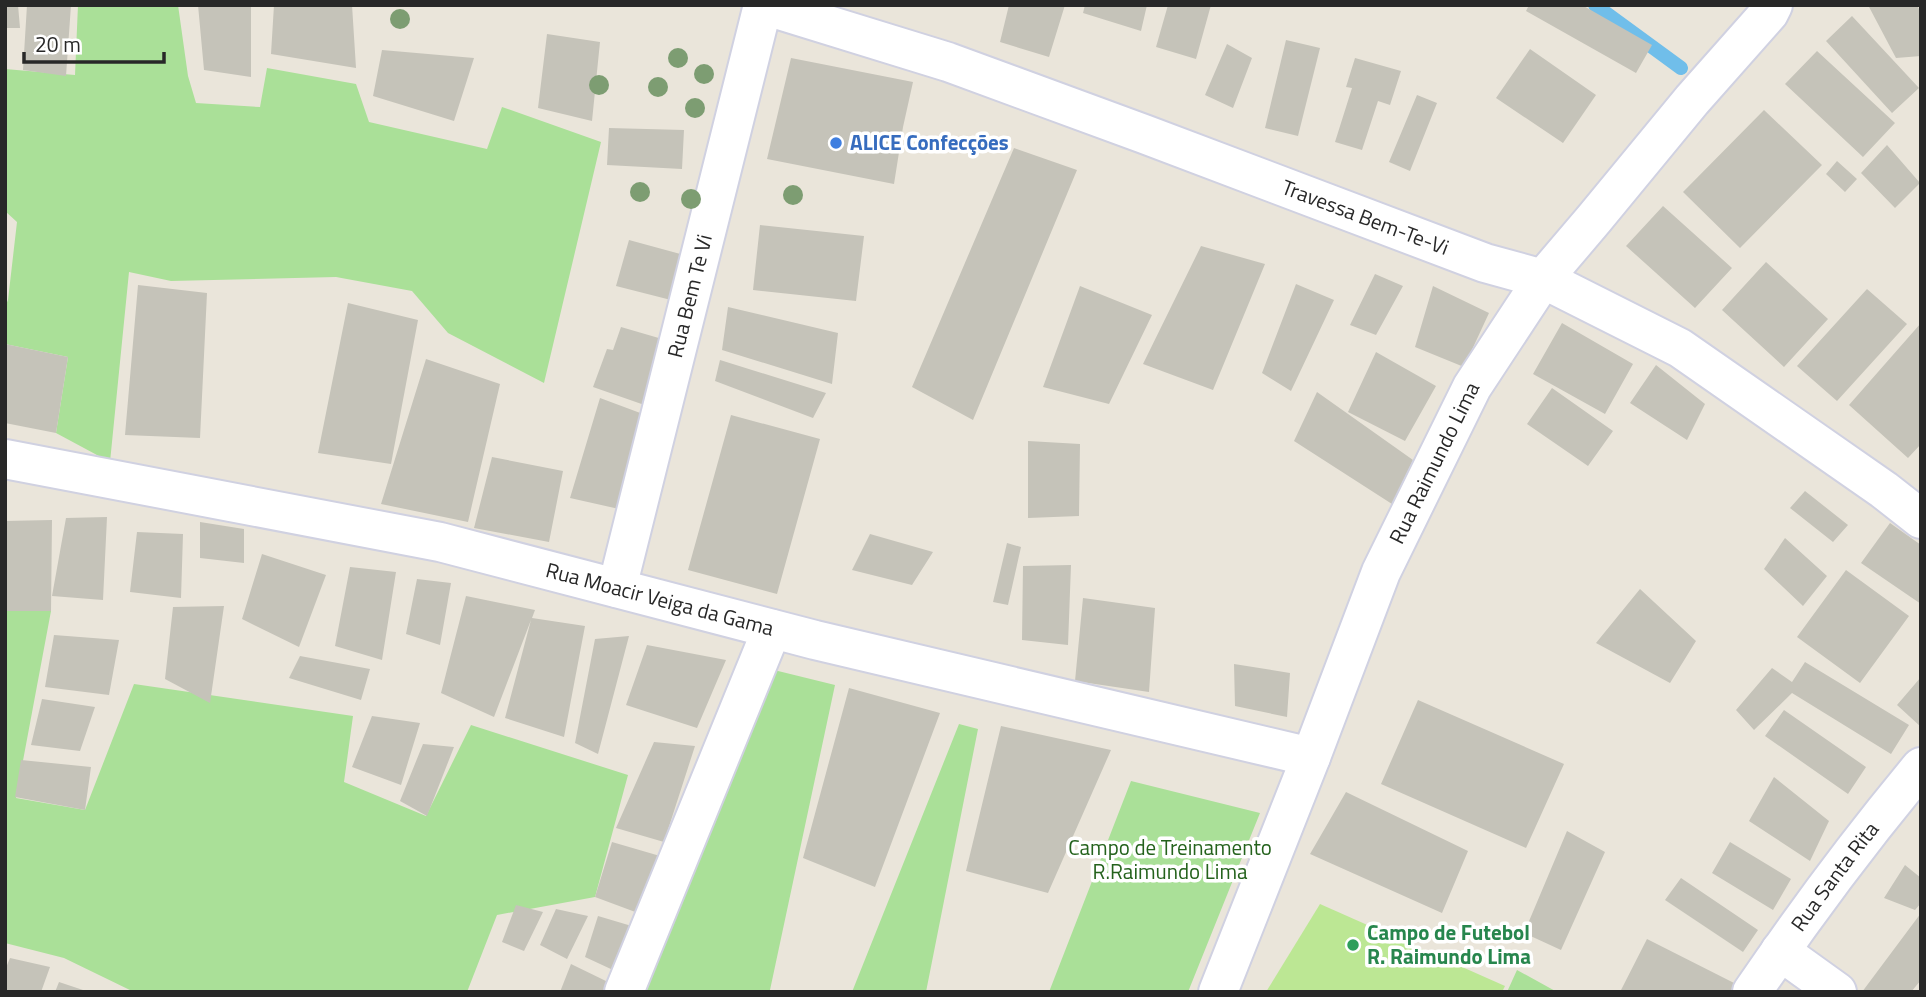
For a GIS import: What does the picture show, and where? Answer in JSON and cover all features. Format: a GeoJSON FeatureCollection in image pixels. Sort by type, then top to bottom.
{"type":"FeatureCollection","features":[{"type":"Feature","properties":{"kind":"street","name":"Travessa Bem-Te-Vi"},"geometry":{"type":"LineString","coordinates":[[763,5],[948,62],[1485,262],[1543,279],[1680,348],[1884,490],[1921,519]]}},
{"type":"Feature","properties":{"kind":"street","name":"Rua Bem Te Vi"},"geometry":{"type":"LineString","coordinates":[[617,588],[763,5]]}},
{"type":"Feature","properties":{"kind":"street","name":"Rua Raimundo Lima"},"geometry":{"type":"LineString","coordinates":[[1219,992],[1381,572],[1472,387],[1543,279],[1773,5]]}},
{"type":"Feature","properties":{"kind":"street","name":"Rua Moacir Veiga da Gama"},"geometry":{"type":"LineString","coordinates":[[5,458],[440,542],[815,640],[1311,757]]}},
{"type":"Feature","properties":{"kind":"street"},"geometry":{"type":"LineString","coordinates":[[624,992],[772,629]]}},
{"type":"Feature","properties":{"kind":"street","name":"Rua Santa Rita"},"geometry":{"type":"LineString","coordinates":[[1752,992],[1877,819],[1921,767]]}},
{"type":"Feature","properties":{"kind":"street"},"geometry":{"type":"LineString","coordinates":[[1780,951],[1837,992]]}},
{"type":"Feature","properties":{"kind":"green space"},"geometry":{"type":"Polygon","coordinates":[[[78,5],[178,5],[188,76],[196,103],[260,107],[267,68],[356,84],[369,122],[487,149],[502,107],[601,142],[544,383],[448,333],[412,291],[336,277],[171,281],[129,272],[110,462],[56,433],[68,357],[5,344],[5,307],[17,222],[5,211],[5,69],[75,75],[78,5]]]}},
{"type":"Feature","properties":{"kind":"green space"},"geometry":{"type":"Polygon","coordinates":[[[5,604],[51,611],[16,798],[85,810],[134,684],[353,716],[344,782],[426,816],[471,725],[628,775],[595,897],[497,915],[467,992],[134,992],[64,958],[5,943],[5,604]]]}},
{"type":"Feature","properties":{"kind":"green space"},"geometry":{"type":"Polygon","coordinates":[[[774,670],[835,685],[770,990],[772,992],[631,992],[774,670]]]}},
{"type":"Feature","properties":{"kind":"green space"},"geometry":{"type":"Polygon","coordinates":[[[959,724],[978,729],[926,992],[852,992],[959,724]]]}},
{"type":"Feature","properties":{"kind":"green space","name":"Campo de Treinamento R.Raimundo Lima"},"geometry":{"type":"Polygon","coordinates":[[[1131,781],[1260,813],[1188,992],[1049,992],[1131,781]]]}},
{"type":"Feature","properties":{"kind":"green space","name":"Campo de Futebol R. Raimundo Lima"},"geometry":{"type":"Polygon","coordinates":[[[1320,904],[1505,986],[1502,992],[1266,992],[1320,904]]]}},
{"type":"Feature","properties":{"kind":"green space"},"geometry":{"type":"Polygon","coordinates":[[[1517,970],[1557,992],[1507,992],[1517,970]]]}},
{"type":"Feature","properties":{"kind":"building"},"geometry":{"type":"Polygon","coordinates":[[[5,5],[18,5],[20,28],[5,28],[5,5]]]}},
{"type":"Feature","properties":{"kind":"building"},"geometry":{"type":"Polygon","coordinates":[[[27,5],[71,5],[66,76],[23,70],[27,5]]]}},
{"type":"Feature","properties":{"kind":"building"},"geometry":{"type":"Polygon","coordinates":[[[198,5],[251,5],[251,77],[204,70],[198,5]]]}},
{"type":"Feature","properties":{"kind":"building"},"geometry":{"type":"Polygon","coordinates":[[[274,5],[352,5],[356,68],[271,54],[274,5]]]}},
{"type":"Feature","properties":{"kind":"building"},"geometry":{"type":"Polygon","coordinates":[[[1009,5],[1065,5],[1049,57],[1000,42],[1009,5]]]}},
{"type":"Feature","properties":{"kind":"building"},"geometry":{"type":"Polygon","coordinates":[[[1085,5],[1147,5],[1141,31],[1083,13],[1085,5]]]}},
{"type":"Feature","properties":{"kind":"building"},"geometry":{"type":"Polygon","coordinates":[[[1168,5],[1211,5],[1196,59],[1156,47],[1168,5]]]}},
{"type":"Feature","properties":{"kind":"building"},"geometry":{"type":"Polygon","coordinates":[[[1529,5],[1582,5],[1652,45],[1636,73],[1526,11],[1529,5]]]}},
{"type":"Feature","properties":{"kind":"building"},"geometry":{"type":"Polygon","coordinates":[[[1868,5],[1917,5],[1921,13],[1921,56],[1896,58],[1868,5]]]}},
{"type":"Feature","properties":{"kind":"building"},"geometry":{"type":"Polygon","coordinates":[[[1852,16],[1919,88],[1892,113],[1826,41],[1852,16]]]}},
{"type":"Feature","properties":{"kind":"building"},"geometry":{"type":"Polygon","coordinates":[[[547,34],[600,42],[592,121],[538,108],[547,34]]]}},
{"type":"Feature","properties":{"kind":"building"},"geometry":{"type":"Polygon","coordinates":[[[1286,40],[1320,48],[1298,136],[1265,128],[1286,40]]]}},
{"type":"Feature","properties":{"kind":"building"},"geometry":{"type":"Polygon","coordinates":[[[1227,44],[1252,58],[1233,108],[1205,95],[1227,44]]]}},
{"type":"Feature","properties":{"kind":"building"},"geometry":{"type":"Polygon","coordinates":[[[1530,49],[1596,95],[1563,143],[1496,98],[1530,49]]]}},
{"type":"Feature","properties":{"kind":"building"},"geometry":{"type":"Polygon","coordinates":[[[382,50],[474,58],[454,121],[373,96],[382,50]]]}},
{"type":"Feature","properties":{"kind":"building"},"geometry":{"type":"Polygon","coordinates":[[[1817,51],[1895,123],[1863,157],[1785,84],[1817,51]]]}},
{"type":"Feature","properties":{"kind":"building"},"geometry":{"type":"Polygon","coordinates":[[[791,58],[913,82],[894,184],[767,159],[791,58]]]}},
{"type":"Feature","properties":{"kind":"building"},"geometry":{"type":"Polygon","coordinates":[[[1355,58],[1401,71],[1390,105],[1378,101],[1362,150],[1335,142],[1352,88],[1346,87],[1355,58]]]}},
{"type":"Feature","properties":{"kind":"building"},"geometry":{"type":"Polygon","coordinates":[[[1417,95],[1437,103],[1410,171],[1389,162],[1417,95]]]}},
{"type":"Feature","properties":{"kind":"building"},"geometry":{"type":"Polygon","coordinates":[[[1764,110],[1822,165],[1740,248],[1683,192],[1764,110]]]}},
{"type":"Feature","properties":{"kind":"building"},"geometry":{"type":"Polygon","coordinates":[[[609,128],[684,130],[682,169],[607,165],[609,128]]]}},
{"type":"Feature","properties":{"kind":"building"},"geometry":{"type":"Polygon","coordinates":[[[1887,145],[1920,183],[1895,208],[1861,173],[1887,145]]]}},
{"type":"Feature","properties":{"kind":"building"},"geometry":{"type":"Polygon","coordinates":[[[1014,148],[1077,170],[973,420],[912,387],[1014,148]]]}},
{"type":"Feature","properties":{"kind":"building"},"geometry":{"type":"Polygon","coordinates":[[[1837,161],[1857,179],[1845,192],[1826,174],[1837,161]]]}},
{"type":"Feature","properties":{"kind":"building"},"geometry":{"type":"Polygon","coordinates":[[[1663,206],[1732,268],[1695,308],[1626,246],[1663,206]]]}},
{"type":"Feature","properties":{"kind":"building"},"geometry":{"type":"Polygon","coordinates":[[[760,225],[864,236],[856,301],[753,290],[760,225]]]}},
{"type":"Feature","properties":{"kind":"building"},"geometry":{"type":"Polygon","coordinates":[[[629,240],[684,255],[671,300],[616,286],[629,240]]]}},
{"type":"Feature","properties":{"kind":"building"},"geometry":{"type":"Polygon","coordinates":[[[1201,246],[1265,264],[1213,390],[1143,364],[1201,246]]]}},
{"type":"Feature","properties":{"kind":"building"},"geometry":{"type":"Polygon","coordinates":[[[1766,262],[1828,319],[1784,367],[1722,310],[1766,262]]]}},
{"type":"Feature","properties":{"kind":"building"},"geometry":{"type":"Polygon","coordinates":[[[1375,274],[1403,286],[1376,335],[1350,325],[1375,274]]]}},
{"type":"Feature","properties":{"kind":"building"},"geometry":{"type":"Polygon","coordinates":[[[1296,284],[1334,300],[1291,391],[1262,373],[1296,284]]]}},
{"type":"Feature","properties":{"kind":"building"},"geometry":{"type":"Polygon","coordinates":[[[138,285],[207,293],[200,438],[125,435],[138,285]]]}},
{"type":"Feature","properties":{"kind":"building"},"geometry":{"type":"Polygon","coordinates":[[[1080,286],[1152,315],[1109,404],[1043,387],[1080,286]]]}},
{"type":"Feature","properties":{"kind":"building"},"geometry":{"type":"Polygon","coordinates":[[[1433,286],[1489,313],[1464,367],[1415,347],[1433,286]]]}},
{"type":"Feature","properties":{"kind":"building"},"geometry":{"type":"Polygon","coordinates":[[[1867,289],[1907,324],[1837,401],[1797,366],[1867,289]]]}},
{"type":"Feature","properties":{"kind":"building"},"geometry":{"type":"Polygon","coordinates":[[[348,303],[418,320],[391,464],[318,453],[348,303]]]}},
{"type":"Feature","properties":{"kind":"building"},"geometry":{"type":"Polygon","coordinates":[[[728,307],[838,333],[832,384],[722,350],[728,307]]]}},
{"type":"Feature","properties":{"kind":"building"},"geometry":{"type":"Polygon","coordinates":[[[1562,323],[1633,364],[1605,414],[1533,374],[1562,323]]]}},
{"type":"Feature","properties":{"kind":"building"},"geometry":{"type":"Polygon","coordinates":[[[1921,323],[1921,444],[1908,458],[1849,405],[1921,323]]]}},
{"type":"Feature","properties":{"kind":"building"},"geometry":{"type":"Polygon","coordinates":[[[621,327],[669,341],[653,408],[593,387],[607,349],[613,350],[621,327]]]}},
{"type":"Feature","properties":{"kind":"building"},"geometry":{"type":"Polygon","coordinates":[[[5,344],[68,357],[56,433],[5,423],[5,344]]]}},
{"type":"Feature","properties":{"kind":"building"},"geometry":{"type":"Polygon","coordinates":[[[1376,352],[1436,386],[1405,441],[1348,412],[1376,352]]]}},
{"type":"Feature","properties":{"kind":"building"},"geometry":{"type":"Polygon","coordinates":[[[426,359],[500,384],[468,522],[381,504],[426,359]]]}},
{"type":"Feature","properties":{"kind":"building"},"geometry":{"type":"Polygon","coordinates":[[[720,360],[826,393],[813,418],[715,381],[720,360]]]}},
{"type":"Feature","properties":{"kind":"building"},"geometry":{"type":"Polygon","coordinates":[[[1656,365],[1705,404],[1687,440],[1630,403],[1656,365]]]}},
{"type":"Feature","properties":{"kind":"building"},"geometry":{"type":"Polygon","coordinates":[[[1552,388],[1613,431],[1588,466],[1527,424],[1552,388]]]}},
{"type":"Feature","properties":{"kind":"building"},"geometry":{"type":"Polygon","coordinates":[[[1317,392],[1413,460],[1392,504],[1294,441],[1317,392]]]}},
{"type":"Feature","properties":{"kind":"building"},"geometry":{"type":"Polygon","coordinates":[[[600,398],[651,417],[628,511],[570,498],[600,398]]]}},
{"type":"Feature","properties":{"kind":"building"},"geometry":{"type":"Polygon","coordinates":[[[731,415],[820,439],[777,594],[688,570],[731,415]]]}},
{"type":"Feature","properties":{"kind":"building"},"geometry":{"type":"Polygon","coordinates":[[[1028,441],[1080,444],[1079,516],[1028,518],[1028,441]]]}},
{"type":"Feature","properties":{"kind":"building"},"geometry":{"type":"Polygon","coordinates":[[[492,457],[563,471],[549,542],[474,528],[492,457]]]}},
{"type":"Feature","properties":{"kind":"building"},"geometry":{"type":"Polygon","coordinates":[[[1805,491],[1848,525],[1833,542],[1790,508],[1805,491]]]}},
{"type":"Feature","properties":{"kind":"building"},"geometry":{"type":"Polygon","coordinates":[[[107,517],[103,600],[52,596],[66,518],[107,517]]]}},
{"type":"Feature","properties":{"kind":"building"},"geometry":{"type":"Polygon","coordinates":[[[52,520],[51,611],[5,611],[5,521],[52,520]]]}},
{"type":"Feature","properties":{"kind":"building"},"geometry":{"type":"Polygon","coordinates":[[[200,522],[244,529],[244,563],[200,558],[200,522]]]}},
{"type":"Feature","properties":{"kind":"building"},"geometry":{"type":"Polygon","coordinates":[[[1890,523],[1921,545],[1921,604],[1861,563],[1890,523]]]}},
{"type":"Feature","properties":{"kind":"building"},"geometry":{"type":"Polygon","coordinates":[[[137,532],[183,534],[181,598],[130,592],[137,532]]]}},
{"type":"Feature","properties":{"kind":"building"},"geometry":{"type":"Polygon","coordinates":[[[870,534],[933,552],[912,585],[852,570],[870,534]]]}},
{"type":"Feature","properties":{"kind":"building"},"geometry":{"type":"Polygon","coordinates":[[[1785,538],[1827,576],[1803,606],[1764,569],[1785,538]]]}},
{"type":"Feature","properties":{"kind":"building"},"geometry":{"type":"Polygon","coordinates":[[[1007,543],[1021,547],[1008,605],[993,602],[1007,543]]]}},
{"type":"Feature","properties":{"kind":"building"},"geometry":{"type":"Polygon","coordinates":[[[262,554],[326,575],[299,647],[242,619],[262,554]]]}},
{"type":"Feature","properties":{"kind":"building"},"geometry":{"type":"Polygon","coordinates":[[[1071,565],[1068,645],[1022,640],[1023,566],[1071,565]]]}},
{"type":"Feature","properties":{"kind":"building"},"geometry":{"type":"Polygon","coordinates":[[[350,567],[396,572],[382,660],[335,646],[350,567]]]}},
{"type":"Feature","properties":{"kind":"building"},"geometry":{"type":"Polygon","coordinates":[[[1846,570],[1909,616],[1860,683],[1797,637],[1846,570]]]}},
{"type":"Feature","properties":{"kind":"building"},"geometry":{"type":"Polygon","coordinates":[[[417,579],[451,583],[440,645],[406,634],[417,579]]]}},
{"type":"Feature","properties":{"kind":"building"},"geometry":{"type":"Polygon","coordinates":[[[1640,589],[1696,641],[1670,683],[1596,643],[1640,589]]]}},
{"type":"Feature","properties":{"kind":"building"},"geometry":{"type":"Polygon","coordinates":[[[466,596],[535,610],[532,618],[585,626],[564,737],[505,718],[531,620],[494,717],[441,693],[466,596]]]}},
{"type":"Feature","properties":{"kind":"building"},"geometry":{"type":"Polygon","coordinates":[[[1083,598],[1155,608],[1149,692],[1075,681],[1083,598]]]}},
{"type":"Feature","properties":{"kind":"building"},"geometry":{"type":"Polygon","coordinates":[[[224,606],[210,703],[165,679],[173,607],[224,606]]]}},
{"type":"Feature","properties":{"kind":"building"},"geometry":{"type":"Polygon","coordinates":[[[54,635],[119,640],[109,695],[45,687],[54,635]]]}},
{"type":"Feature","properties":{"kind":"building"},"geometry":{"type":"Polygon","coordinates":[[[629,636],[598,754],[575,743],[595,639],[629,636]]]}},
{"type":"Feature","properties":{"kind":"building"},"geometry":{"type":"Polygon","coordinates":[[[647,645],[726,660],[697,728],[626,705],[647,645]]]}},
{"type":"Feature","properties":{"kind":"building"},"geometry":{"type":"Polygon","coordinates":[[[300,656],[370,669],[361,700],[289,678],[300,656]]]}},
{"type":"Feature","properties":{"kind":"building"},"geometry":{"type":"Polygon","coordinates":[[[1805,662],[1909,725],[1891,754],[1792,693],[1754,730],[1736,710],[1772,668],[1792,682],[1805,662]]]}},
{"type":"Feature","properties":{"kind":"building"},"geometry":{"type":"Polygon","coordinates":[[[1234,664],[1290,673],[1287,717],[1235,706],[1234,664]]]}},
{"type":"Feature","properties":{"kind":"building"},"geometry":{"type":"Polygon","coordinates":[[[1921,677],[1921,727],[1897,705],[1921,677]]]}},
{"type":"Feature","properties":{"kind":"building"},"geometry":{"type":"Polygon","coordinates":[[[849,688],[940,713],[875,887],[803,858],[849,688]]]}},
{"type":"Feature","properties":{"kind":"building"},"geometry":{"type":"Polygon","coordinates":[[[42,699],[95,707],[80,751],[31,745],[42,699]]]}},
{"type":"Feature","properties":{"kind":"building"},"geometry":{"type":"Polygon","coordinates":[[[1418,700],[1564,764],[1526,848],[1381,784],[1418,700]]]}},
{"type":"Feature","properties":{"kind":"building"},"geometry":{"type":"Polygon","coordinates":[[[1784,710],[1866,767],[1848,794],[1765,736],[1784,710]]]}},
{"type":"Feature","properties":{"kind":"building"},"geometry":{"type":"Polygon","coordinates":[[[372,716],[420,723],[401,785],[352,767],[372,716]]]}},
{"type":"Feature","properties":{"kind":"building"},"geometry":{"type":"Polygon","coordinates":[[[1001,726],[1111,750],[1048,893],[966,871],[1001,726]]]}},
{"type":"Feature","properties":{"kind":"building"},"geometry":{"type":"Polygon","coordinates":[[[654,742],[695,746],[664,842],[616,828],[654,742]]]}},
{"type":"Feature","properties":{"kind":"building"},"geometry":{"type":"Polygon","coordinates":[[[423,744],[454,747],[427,816],[400,801],[423,744]]]}},
{"type":"Feature","properties":{"kind":"building"},"geometry":{"type":"Polygon","coordinates":[[[21,760],[91,767],[85,810],[15,797],[21,760]]]}},
{"type":"Feature","properties":{"kind":"building"},"geometry":{"type":"Polygon","coordinates":[[[1774,777],[1829,821],[1810,861],[1749,821],[1774,777]]]}},
{"type":"Feature","properties":{"kind":"building"},"geometry":{"type":"Polygon","coordinates":[[[1346,792],[1468,851],[1442,913],[1310,854],[1346,792]]]}},
{"type":"Feature","properties":{"kind":"building"},"geometry":{"type":"Polygon","coordinates":[[[1567,831],[1605,852],[1561,950],[1524,933],[1567,831]]]}},
{"type":"Feature","properties":{"kind":"building"},"geometry":{"type":"Polygon","coordinates":[[[612,842],[660,856],[638,913],[595,897],[612,842]]]}},
{"type":"Feature","properties":{"kind":"building"},"geometry":{"type":"Polygon","coordinates":[[[1730,842],[1791,879],[1773,910],[1712,873],[1730,842]]]}},
{"type":"Feature","properties":{"kind":"building"},"geometry":{"type":"Polygon","coordinates":[[[1905,865],[1921,878],[1921,903],[1915,910],[1884,898],[1905,865]]]}},
{"type":"Feature","properties":{"kind":"building"},"geometry":{"type":"Polygon","coordinates":[[[1681,878],[1758,930],[1743,952],[1665,900],[1681,878]]]}},
{"type":"Feature","properties":{"kind":"building"},"geometry":{"type":"Polygon","coordinates":[[[516,905],[543,912],[524,951],[502,942],[516,905]]]}},
{"type":"Feature","properties":{"kind":"building"},"geometry":{"type":"Polygon","coordinates":[[[556,909],[588,916],[567,959],[540,945],[556,909]]]}},
{"type":"Feature","properties":{"kind":"building"},"geometry":{"type":"Polygon","coordinates":[[[1921,913],[1921,980],[1911,992],[1862,992],[1921,913]]]}},
{"type":"Feature","properties":{"kind":"building"},"geometry":{"type":"Polygon","coordinates":[[[598,916],[635,927],[613,970],[585,957],[598,916]]]}},
{"type":"Feature","properties":{"kind":"building"},"geometry":{"type":"Polygon","coordinates":[[[1647,939],[1738,985],[1734,992],[1620,992],[1647,939]]]}},
{"type":"Feature","properties":{"kind":"building"},"geometry":{"type":"Polygon","coordinates":[[[10,958],[50,967],[41,992],[5,992],[5,970],[10,958]]]}},
{"type":"Feature","properties":{"kind":"building"},"geometry":{"type":"Polygon","coordinates":[[[571,964],[608,982],[605,992],[560,992],[571,964]]]}},
{"type":"Feature","properties":{"kind":"building"},"geometry":{"type":"Polygon","coordinates":[[[59,982],[86,991],[86,992],[55,992],[59,982]]]}},
{"type":"Feature","properties":{"kind":"waterway"},"geometry":{"type":"LineString","coordinates":[[1595,5],[1681,68]]}},
{"type":"Feature","properties":{"kind":"place","name":"ALICE Confecções"},"geometry":{"type":"Point","coordinates":[836,143]}},
{"type":"Feature","properties":{"kind":"place","name":"Campo de Futebol R. Raimundo Lima"},"geometry":{"type":"Point","coordinates":[1353,945]}}]}
